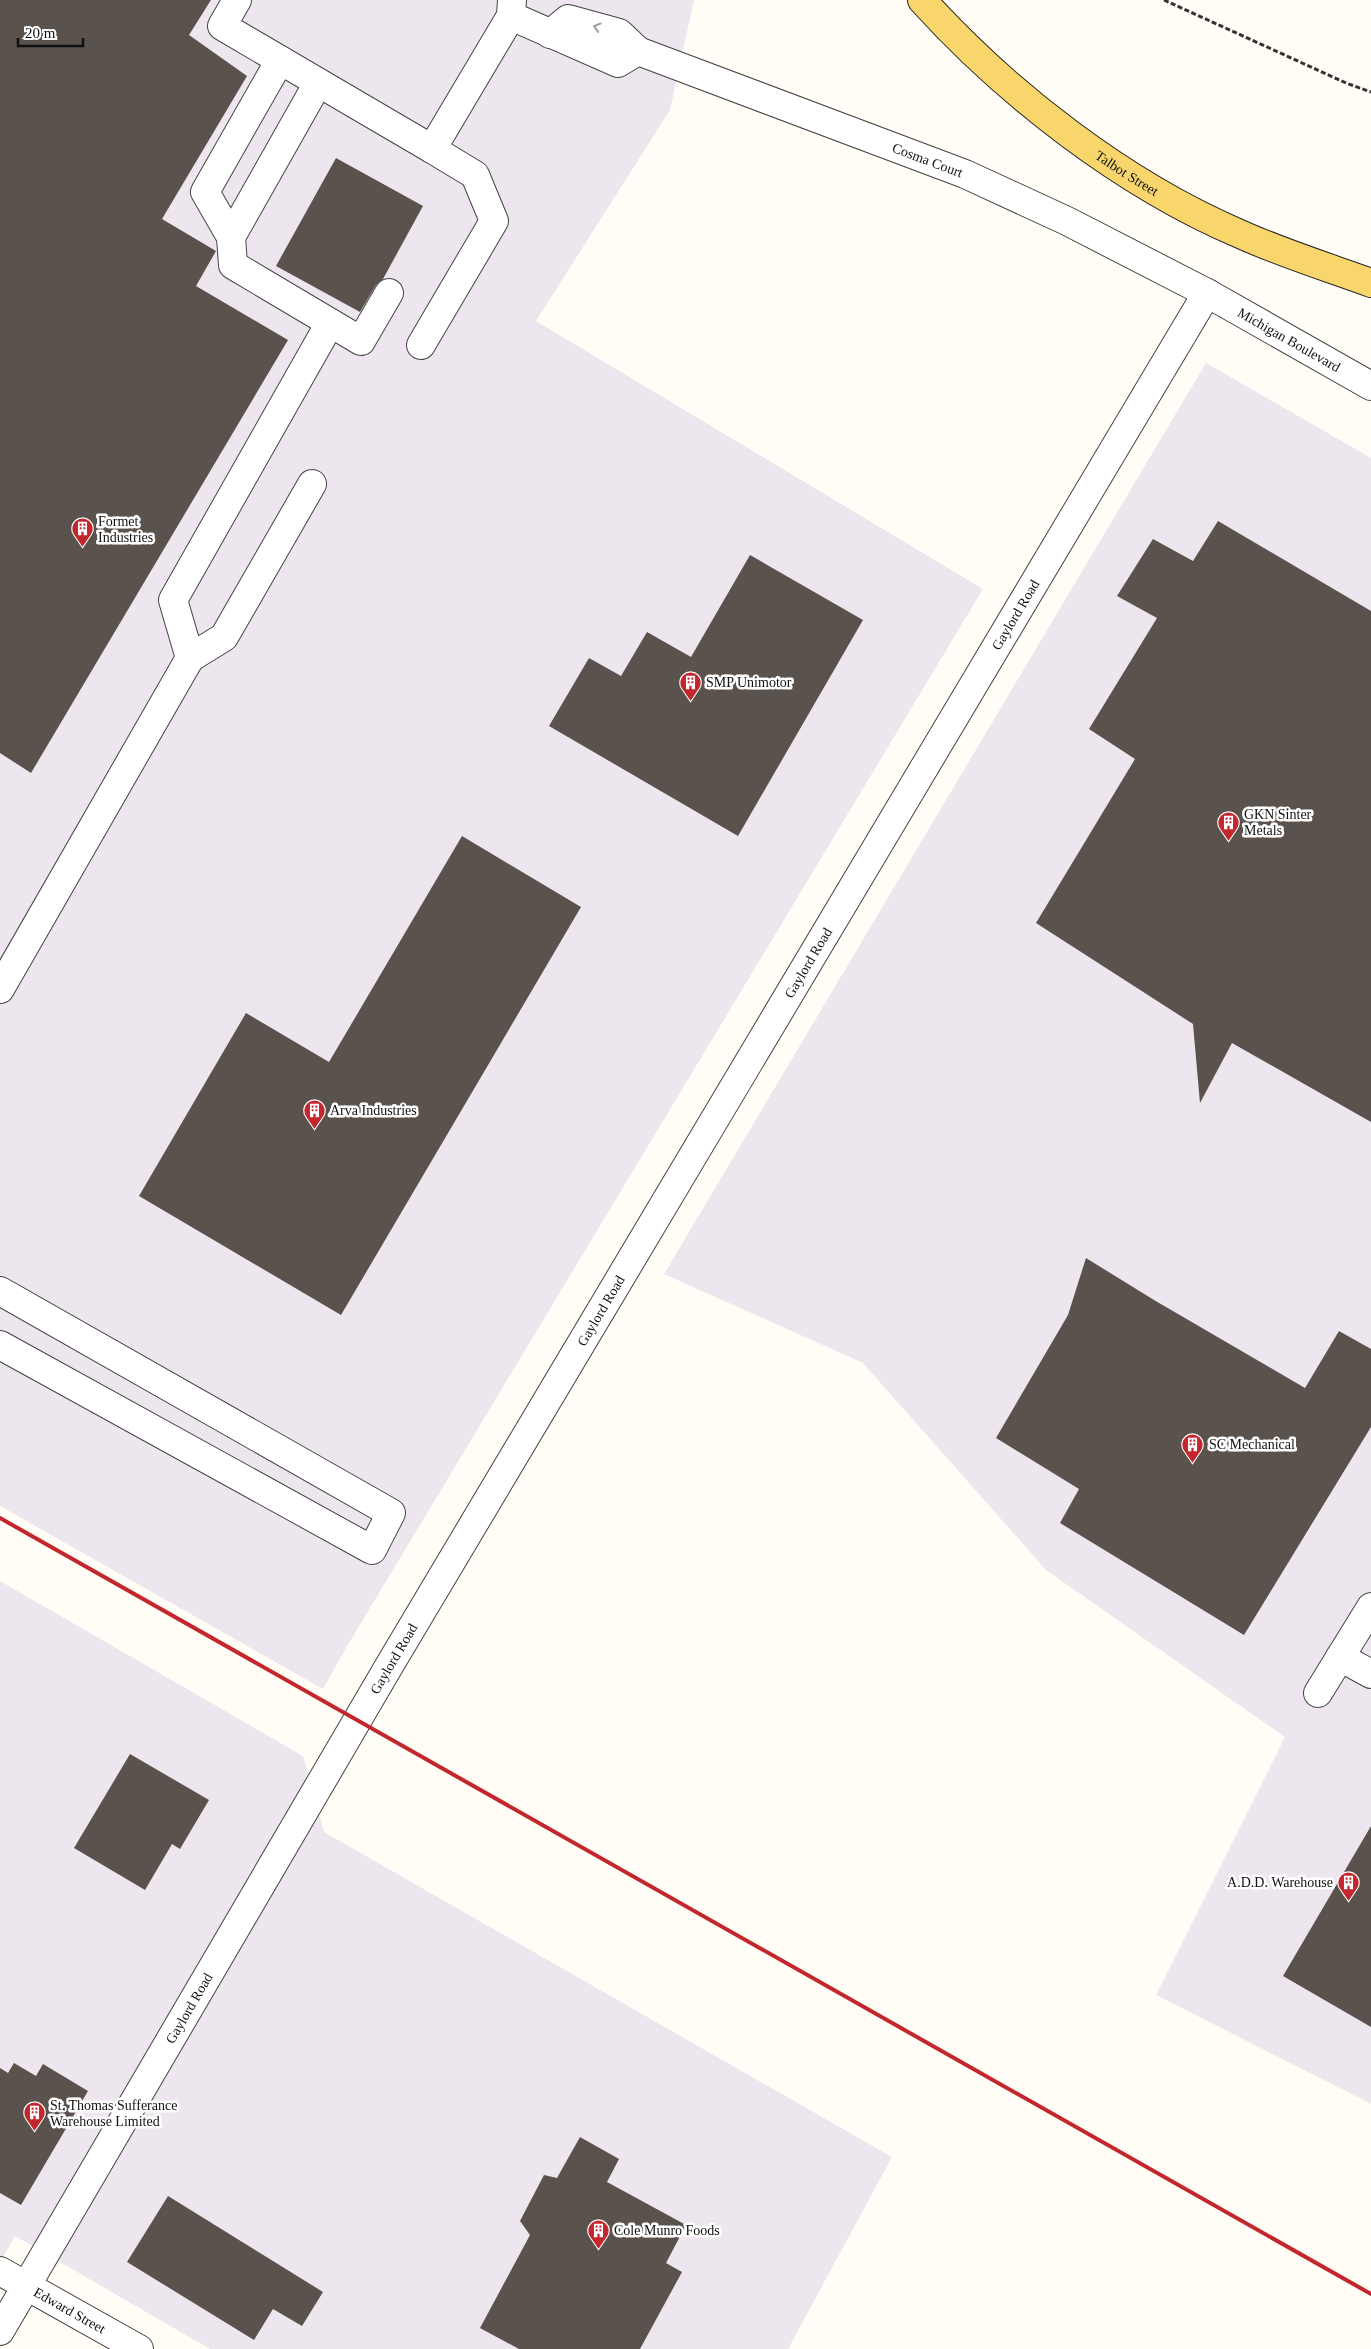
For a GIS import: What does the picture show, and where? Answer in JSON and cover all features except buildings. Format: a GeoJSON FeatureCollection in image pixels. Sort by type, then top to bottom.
{"type":"FeatureCollection","features":[{"type":"Feature","properties":{"kind":"main road","name":"Talbot Street"},"geometry":{"type":"LineString","coordinates":[[922,0],[951,32],[1017,92],[1086,145],[1160,193],[1239,234],[1371,283]]}},
{"type":"Feature","properties":{"kind":"street"},"geometry":{"type":"LineString","coordinates":[[237,0],[222,26],[475,175],[494,221],[421,345]]}},
{"type":"Feature","properties":{"kind":"street"},"geometry":{"type":"LineString","coordinates":[[432,150],[512,8]]}},
{"type":"Feature","properties":{"kind":"street","name":"Cosma Court"},"geometry":{"type":"LineString","coordinates":[[512,8],[550,34],[618,62],[638,50],[965,174],[1067,221],[1207,294]]}},
{"type":"Feature","properties":{"kind":"street"},"geometry":{"type":"LineString","coordinates":[[280,60],[206,192],[231,237],[233,265],[362,342],[389,293]]}},
{"type":"Feature","properties":{"kind":"street"},"geometry":{"type":"LineString","coordinates":[[231,237],[318,83]]}},
{"type":"Feature","properties":{"kind":"street","name":"Michigan Boulevard"},"geometry":{"type":"LineString","coordinates":[[1207,294],[1371,386]]}},
{"type":"Feature","properties":{"kind":"street","name":"Gaylord Road"},"geometry":{"type":"LineString","coordinates":[[0,2332],[389,1666],[1207,294]]}},
{"type":"Feature","properties":{"kind":"street"},"geometry":{"type":"LineString","coordinates":[[190,658],[173,600],[330,323]]}},
{"type":"Feature","properties":{"kind":"street"},"geometry":{"type":"LineString","coordinates":[[0,989],[190,658],[224,637],[312,484]]}},
{"type":"Feature","properties":{"kind":"street"},"geometry":{"type":"LineString","coordinates":[[0,1291],[391,1514],[372,1550],[0,1345]]}},
{"type":"Feature","properties":{"kind":"street"},"geometry":{"type":"LineString","coordinates":[[1318,1693],[1371,1607]]}},
{"type":"Feature","properties":{"kind":"street"},"geometry":{"type":"LineString","coordinates":[[1340,1657],[1371,1674]]}},
{"type":"Feature","properties":{"kind":"street","name":"Edward Street"},"geometry":{"type":"LineString","coordinates":[[0,2270],[139,2349]]}},
{"type":"Feature","properties":{"kind":"path"},"geometry":{"type":"LineString","coordinates":[[1164,0],[1346,83],[1371,92]]}},
{"type":"Feature","properties":{"kind":"shaded area"},"geometry":{"type":"Polygon","coordinates":[[[0,0],[694,0],[670,110],[536,321],[983,589],[323,1689],[0,1506],[0,0]]]}},
{"type":"Feature","properties":{"kind":"shaded area"},"geometry":{"type":"Polygon","coordinates":[[[1206,363],[1371,458],[1371,2104],[1156,1995],[1285,1737],[1046,1570],[863,1363],[664,1274],[1206,363]]]}},
{"type":"Feature","properties":{"kind":"shaded area"},"geometry":{"type":"Polygon","coordinates":[[[0,1581],[303,1756],[324,1832],[892,2157],[788,2349],[210,2349],[15,2236],[0,2263],[0,1581]]]}},
{"type":"Feature","properties":{"kind":"railway"},"geometry":{"type":"LineString","coordinates":[[0,1518],[1371,2294]]}},
{"type":"Feature","properties":{"kind":"place","name":"Formet Industries"},"geometry":{"type":"Point","coordinates":[82,548]}},
{"type":"Feature","properties":{"kind":"place","name":"SMP Unimotor"},"geometry":{"type":"Point","coordinates":[690,701]}},
{"type":"Feature","properties":{"kind":"place","name":"GKN Sinter Metals"},"geometry":{"type":"Point","coordinates":[1228,841]}},
{"type":"Feature","properties":{"kind":"place","name":"Arva Industries"},"geometry":{"type":"Point","coordinates":[314,1129]}},
{"type":"Feature","properties":{"kind":"place","name":"SC Mechanical"},"geometry":{"type":"Point","coordinates":[1193,1463]}},
{"type":"Feature","properties":{"kind":"place","name":"A.D.D. Warehouse"},"geometry":{"type":"Point","coordinates":[1349,1901]}},
{"type":"Feature","properties":{"kind":"place","name":"St. Thomas Sufferance Warehouse Limited"},"geometry":{"type":"Point","coordinates":[34,2132]}},
{"type":"Feature","properties":{"kind":"place","name":"Cole Munro Foods"},"geometry":{"type":"Point","coordinates":[598,2249]}}]}
